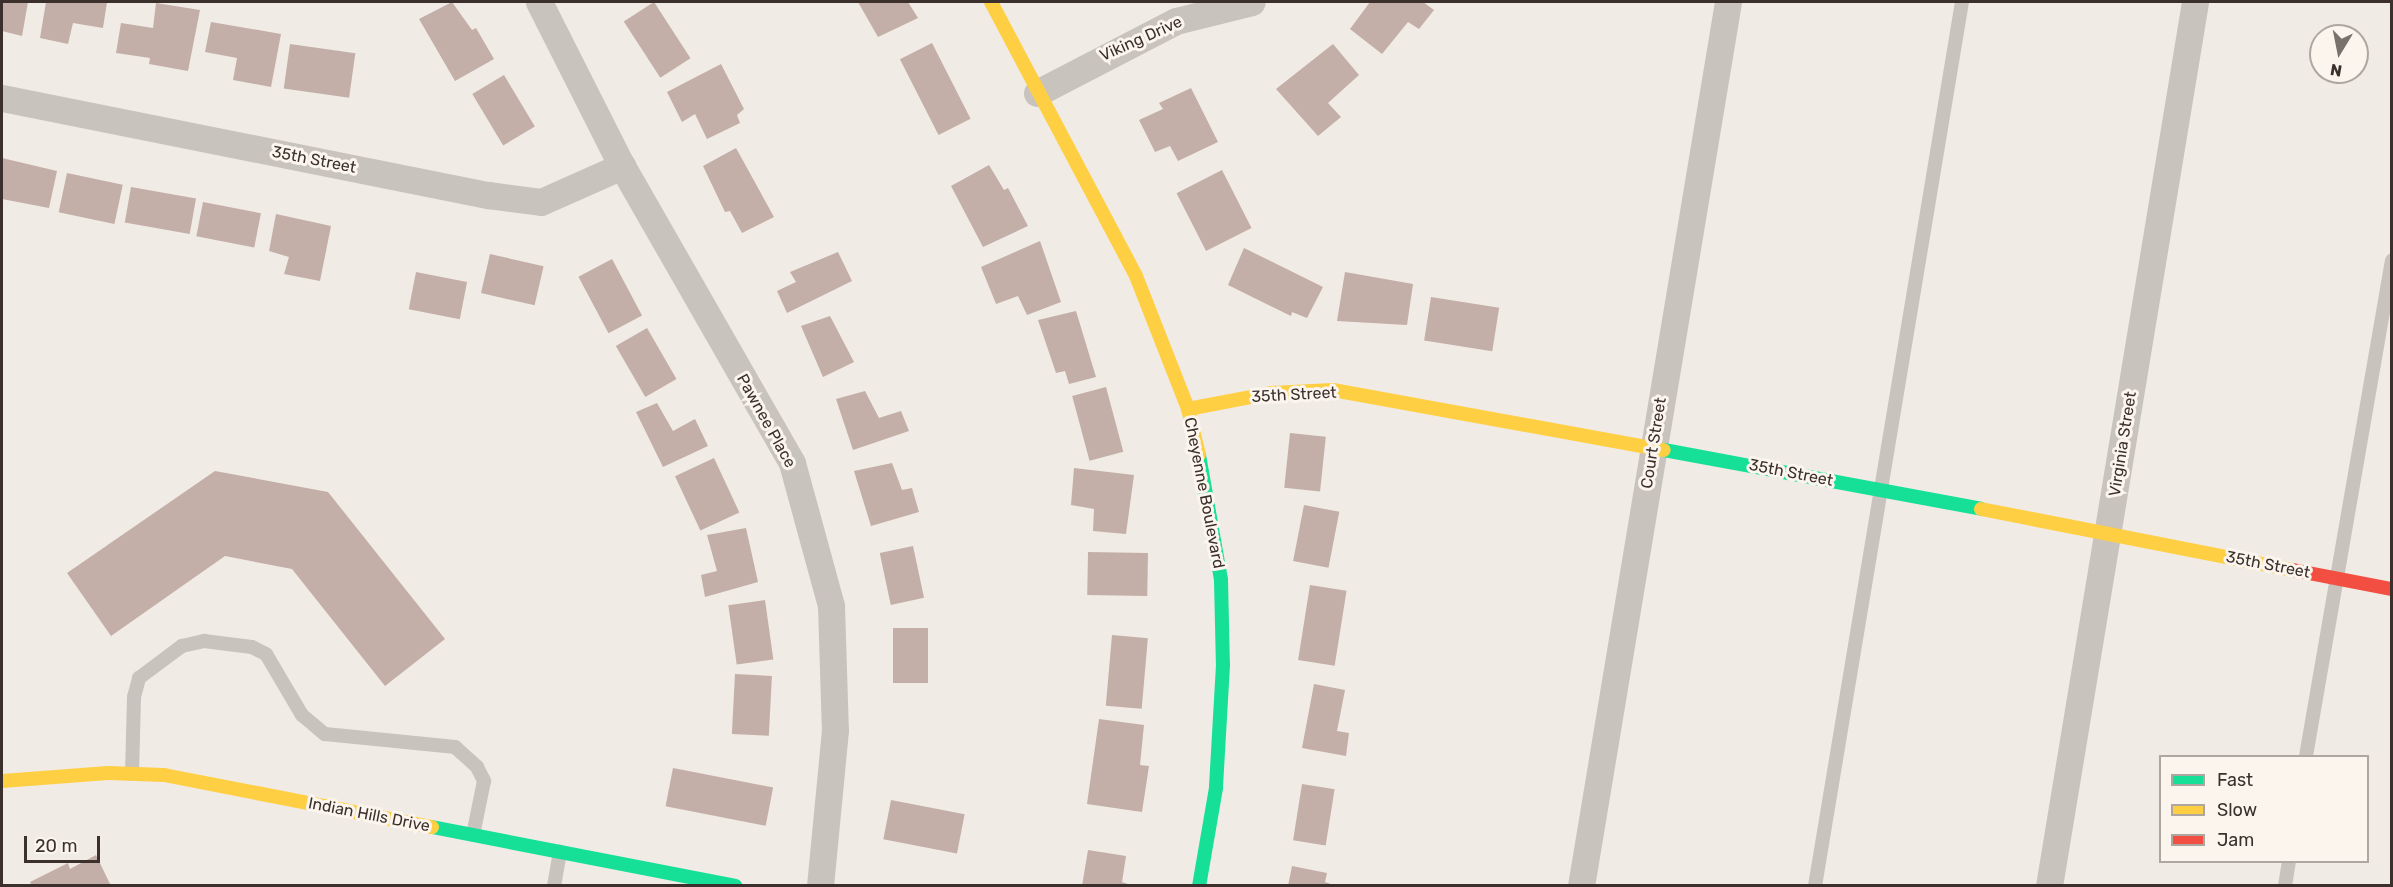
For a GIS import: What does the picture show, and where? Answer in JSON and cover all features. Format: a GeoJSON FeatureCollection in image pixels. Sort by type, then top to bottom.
{"type":"FeatureCollection","features":[{"type":"Feature","properties":{"kind":"street","name":"Pawnee Place"},"geometry":{"type":"LineString","coordinates":[[539,2],[622,166],[792,463],[831,606],[835,730],[820,885]]}},
{"type":"Feature","properties":{"kind":"street","name":"Cheyenne Boulevard"},"geometry":{"type":"LineString","coordinates":[[991,2],[1037,93],[1136,276],[1188,409],[1208,495],[1221,580],[1223,654],[1216,788],[1199,885]]}},
{"type":"Feature","properties":{"kind":"street","name":"Viking Drive"},"geometry":{"type":"LineString","coordinates":[[1037,93],[1176,21],[1252,2]]}},
{"type":"Feature","properties":{"kind":"street","name":"Court Street"},"geometry":{"type":"LineString","coordinates":[[1581,885],[1728,2]]}},
{"type":"Feature","properties":{"kind":"street","name":"Virginia Street"},"geometry":{"type":"LineString","coordinates":[[2049,885],[2109,534],[2195,2]]}},
{"type":"Feature","properties":{"kind":"street","name":"35th Street"},"geometry":{"type":"LineString","coordinates":[[2,98],[488,195],[541,202],[622,166]]}},
{"type":"Feature","properties":{"kind":"street","name":"35th Street"},"geometry":{"type":"LineString","coordinates":[[1188,409],[1272,393],[1334,390],[1882,490],[2391,589]]}},
{"type":"Feature","properties":{"kind":"street","name":"Indian Hills Drive"},"geometry":{"type":"LineString","coordinates":[[2,782],[132,774],[164,776],[735,885]]}},
{"type":"Feature","properties":{"kind":"lane"},"geometry":{"type":"LineString","coordinates":[[1815,885],[1962,2]]}},
{"type":"Feature","properties":{"kind":"lane"},"geometry":{"type":"LineString","coordinates":[[2306,755],[2391,260]]}},
{"type":"Feature","properties":{"kind":"lane"},"geometry":{"type":"LineString","coordinates":[[132,774],[134,697],[139,678],[182,646],[204,641],[242,645],[266,654],[302,715],[325,734],[455,747],[477,767],[484,781],[473,835]]}},
{"type":"Feature","properties":{"kind":"lane"},"geometry":{"type":"LineString","coordinates":[[554,885],[560,852]]}},
{"type":"Feature","properties":{"kind":"lane"},"geometry":{"type":"LineString","coordinates":[[2285,885],[2289,863]]}},
{"type":"Feature","properties":{"kind":"building"},"geometry":{"type":"Polygon","coordinates":[[[2,2],[28,2],[22,36],[2,31],[2,2]]]}},
{"type":"Feature","properties":{"kind":"building"},"geometry":{"type":"Polygon","coordinates":[[[46,2],[107,2],[103,28],[73,23],[68,44],[40,38],[46,2]]]}},
{"type":"Feature","properties":{"kind":"building"},"geometry":{"type":"Polygon","coordinates":[[[452,2],[472,30],[476,28],[494,59],[455,81],[419,19],[452,2]]]}},
{"type":"Feature","properties":{"kind":"building"},"geometry":{"type":"Polygon","coordinates":[[[654,2],[690,58],[660,78],[624,22],[654,2]]]}},
{"type":"Feature","properties":{"kind":"building"},"geometry":{"type":"Polygon","coordinates":[[[858,2],[908,2],[918,18],[878,37],[858,2]]]}},
{"type":"Feature","properties":{"kind":"building"},"geometry":{"type":"Polygon","coordinates":[[[1370,2],[1423,2],[1434,10],[1419,29],[1408,22],[1382,54],[1350,29],[1370,2]]]}},
{"type":"Feature","properties":{"kind":"building"},"geometry":{"type":"Polygon","coordinates":[[[156,3],[200,10],[188,71],[149,64],[150,58],[116,53],[121,23],[153,28],[156,3]]]}},
{"type":"Feature","properties":{"kind":"building"},"geometry":{"type":"Polygon","coordinates":[[[211,22],[281,34],[271,87],[233,80],[237,58],[205,52],[211,22]]]}},
{"type":"Feature","properties":{"kind":"building"},"geometry":{"type":"Polygon","coordinates":[[[932,43],[971,119],[939,135],[900,59],[932,43]]]}},
{"type":"Feature","properties":{"kind":"building"},"geometry":{"type":"Polygon","coordinates":[[[290,44],[355,53],[349,98],[284,89],[290,44]]]}},
{"type":"Feature","properties":{"kind":"building"},"geometry":{"type":"Polygon","coordinates":[[[1333,44],[1359,75],[1328,103],[1341,117],[1318,136],[1276,89],[1333,44]]]}},
{"type":"Feature","properties":{"kind":"building"},"geometry":{"type":"Polygon","coordinates":[[[721,64],[744,109],[737,115],[740,123],[707,139],[695,114],[682,122],[667,92],[721,64]]]}},
{"type":"Feature","properties":{"kind":"building"},"geometry":{"type":"Polygon","coordinates":[[[504,75],[535,126],[503,145],[472,94],[504,75]]]}},
{"type":"Feature","properties":{"kind":"building"},"geometry":{"type":"Polygon","coordinates":[[[1191,88],[1218,142],[1178,161],[1170,146],[1155,152],[1139,120],[1163,109],[1159,103],[1191,88]]]}},
{"type":"Feature","properties":{"kind":"building"},"geometry":{"type":"Polygon","coordinates":[[[736,148],[774,217],[742,233],[730,211],[725,212],[703,166],[736,148]]]}},
{"type":"Feature","properties":{"kind":"building"},"geometry":{"type":"Polygon","coordinates":[[[2,158],[57,171],[49,208],[2,199],[2,158]]]}},
{"type":"Feature","properties":{"kind":"building"},"geometry":{"type":"Polygon","coordinates":[[[989,165],[1004,190],[1008,188],[1028,226],[983,247],[951,186],[989,165]]]}},
{"type":"Feature","properties":{"kind":"building"},"geometry":{"type":"Polygon","coordinates":[[[1222,170],[1252,228],[1206,251],[1177,193],[1222,170]]]}},
{"type":"Feature","properties":{"kind":"building"},"geometry":{"type":"Polygon","coordinates":[[[67,173],[123,185],[114,224],[59,212],[67,173]]]}},
{"type":"Feature","properties":{"kind":"building"},"geometry":{"type":"Polygon","coordinates":[[[131,187],[196,198],[190,234],[125,222],[131,187]]]}},
{"type":"Feature","properties":{"kind":"building"},"geometry":{"type":"Polygon","coordinates":[[[203,202],[261,213],[254,248],[196,236],[203,202]]]}},
{"type":"Feature","properties":{"kind":"building"},"geometry":{"type":"Polygon","coordinates":[[[276,214],[331,226],[320,281],[284,274],[289,257],[269,251],[276,214]]]}},
{"type":"Feature","properties":{"kind":"building"},"geometry":{"type":"Polygon","coordinates":[[[1040,241],[1061,302],[1027,315],[1018,296],[996,304],[981,267],[1040,241]]]}},
{"type":"Feature","properties":{"kind":"building"},"geometry":{"type":"Polygon","coordinates":[[[1244,248],[1323,287],[1307,318],[1292,312],[1291,316],[1228,285],[1244,248]]]}},
{"type":"Feature","properties":{"kind":"building"},"geometry":{"type":"Polygon","coordinates":[[[838,252],[852,281],[787,313],[777,291],[796,282],[790,272],[838,252]]]}},
{"type":"Feature","properties":{"kind":"building"},"geometry":{"type":"Polygon","coordinates":[[[490,254],[544,266],[535,305],[481,293],[490,254]]]}},
{"type":"Feature","properties":{"kind":"building"},"geometry":{"type":"Polygon","coordinates":[[[612,259],[642,316],[608,333],[578,277],[612,259]]]}},
{"type":"Feature","properties":{"kind":"building"},"geometry":{"type":"Polygon","coordinates":[[[416,272],[467,282],[460,319],[409,309],[416,272]]]}},
{"type":"Feature","properties":{"kind":"building"},"geometry":{"type":"Polygon","coordinates":[[[1345,272],[1413,284],[1407,325],[1337,321],[1345,272]]]}},
{"type":"Feature","properties":{"kind":"building"},"geometry":{"type":"Polygon","coordinates":[[[1431,297],[1499,308],[1492,351],[1424,340],[1431,297]]]}},
{"type":"Feature","properties":{"kind":"building"},"geometry":{"type":"Polygon","coordinates":[[[1076,311],[1096,377],[1069,384],[1065,371],[1056,373],[1038,320],[1076,311]]]}},
{"type":"Feature","properties":{"kind":"building"},"geometry":{"type":"Polygon","coordinates":[[[830,316],[854,362],[823,377],[801,326],[830,316]]]}},
{"type":"Feature","properties":{"kind":"building"},"geometry":{"type":"Polygon","coordinates":[[[647,328],[676,379],[645,397],[616,346],[647,328]]]}},
{"type":"Feature","properties":{"kind":"building"},"geometry":{"type":"Polygon","coordinates":[[[1106,387],[1123,452],[1090,461],[1072,396],[1106,387]]]}},
{"type":"Feature","properties":{"kind":"building"},"geometry":{"type":"Polygon","coordinates":[[[865,391],[879,418],[901,411],[909,431],[853,450],[836,399],[865,391]]]}},
{"type":"Feature","properties":{"kind":"building"},"geometry":{"type":"Polygon","coordinates":[[[657,403],[673,431],[695,419],[708,446],[663,467],[636,412],[657,403]]]}},
{"type":"Feature","properties":{"kind":"building"},"geometry":{"type":"Polygon","coordinates":[[[1290,433],[1326,437],[1320,491],[1284,488],[1290,433]]]}},
{"type":"Feature","properties":{"kind":"building"},"geometry":{"type":"Polygon","coordinates":[[[714,458],[739,512],[700,531],[675,476],[714,458]]]}},
{"type":"Feature","properties":{"kind":"building"},"geometry":{"type":"Polygon","coordinates":[[[892,463],[902,490],[912,488],[919,512],[871,526],[854,471],[892,463]]]}},
{"type":"Feature","properties":{"kind":"building"},"geometry":{"type":"Polygon","coordinates":[[[1074,468],[1134,475],[1126,534],[1093,531],[1094,509],[1071,505],[1074,468]]]}},
{"type":"Feature","properties":{"kind":"building"},"geometry":{"type":"Polygon","coordinates":[[[215,471],[328,492],[445,639],[385,686],[292,569],[225,556],[111,636],[67,573],[215,471]]]}},
{"type":"Feature","properties":{"kind":"building"},"geometry":{"type":"Polygon","coordinates":[[[1304,505],[1339,512],[1328,568],[1293,561],[1304,505]]]}},
{"type":"Feature","properties":{"kind":"building"},"geometry":{"type":"Polygon","coordinates":[[[746,528],[758,582],[705,597],[701,575],[717,571],[707,535],[746,528]]]}},
{"type":"Feature","properties":{"kind":"building"},"geometry":{"type":"Polygon","coordinates":[[[913,546],[924,598],[891,605],[880,553],[913,546]]]}},
{"type":"Feature","properties":{"kind":"building"},"geometry":{"type":"Polygon","coordinates":[[[1088,552],[1148,553],[1147,596],[1087,595],[1088,552]]]}},
{"type":"Feature","properties":{"kind":"building"},"geometry":{"type":"Polygon","coordinates":[[[1310,585],[1347,591],[1335,666],[1298,660],[1310,585]]]}},
{"type":"Feature","properties":{"kind":"building"},"geometry":{"type":"Polygon","coordinates":[[[765,600],[773,659],[737,665],[728,605],[765,600]]]}},
{"type":"Feature","properties":{"kind":"building"},"geometry":{"type":"Polygon","coordinates":[[[893,628],[928,628],[928,683],[893,683],[893,628]]]}},
{"type":"Feature","properties":{"kind":"building"},"geometry":{"type":"Polygon","coordinates":[[[1112,635],[1148,638],[1142,709],[1106,706],[1112,635]]]}},
{"type":"Feature","properties":{"kind":"building"},"geometry":{"type":"Polygon","coordinates":[[[735,674],[772,676],[769,736],[732,734],[735,674]]]}},
{"type":"Feature","properties":{"kind":"building"},"geometry":{"type":"Polygon","coordinates":[[[1314,684],[1345,690],[1337,731],[1349,733],[1346,756],[1302,748],[1314,684]]]}},
{"type":"Feature","properties":{"kind":"building"},"geometry":{"type":"Polygon","coordinates":[[[1099,719],[1144,725],[1140,765],[1149,766],[1142,812],[1087,804],[1099,719]]]}},
{"type":"Feature","properties":{"kind":"building"},"geometry":{"type":"Polygon","coordinates":[[[673,768],[773,787],[766,826],[666,806],[673,768]]]}},
{"type":"Feature","properties":{"kind":"building"},"geometry":{"type":"Polygon","coordinates":[[[1302,784],[1335,789],[1326,845],[1293,840],[1302,784]]]}},
{"type":"Feature","properties":{"kind":"building"},"geometry":{"type":"Polygon","coordinates":[[[891,800],[965,814],[957,854],[883,839],[891,800]]]}},
{"type":"Feature","properties":{"kind":"building"},"geometry":{"type":"Polygon","coordinates":[[[1088,850],[1126,856],[1122,882],[1134,886],[1082,886],[1088,850]]]}},
{"type":"Feature","properties":{"kind":"building"},"geometry":{"type":"Polygon","coordinates":[[[96,855],[111,886],[32,886],[30,882],[68,863],[70,869],[96,855]]]}},
{"type":"Feature","properties":{"kind":"building"},"geometry":{"type":"Polygon","coordinates":[[[1292,866],[1327,873],[1325,882],[1336,886],[1288,886],[1292,866]]]}},
{"type":"Feature","properties":{"kind":"traffic: fast"},"geometry":{"type":"LineString","coordinates":[[1664,450],[1981,509]]}},
{"type":"Feature","properties":{"kind":"traffic: fast"},"geometry":{"type":"LineString","coordinates":[[1199,455],[1221,580],[1223,665],[1216,788],[1199,886]]}},
{"type":"Feature","properties":{"kind":"traffic: fast"},"geometry":{"type":"LineString","coordinates":[[432,827],[735,886]]}},
{"type":"Feature","properties":{"kind":"traffic: slow"},"geometry":{"type":"LineString","coordinates":[[991,2],[1136,276],[1188,409],[1199,455]]}},
{"type":"Feature","properties":{"kind":"traffic: slow"},"geometry":{"type":"LineString","coordinates":[[1188,409],[1272,393],[1333,390],[1664,450]]}},
{"type":"Feature","properties":{"kind":"traffic: slow"},"geometry":{"type":"LineString","coordinates":[[1981,509],[2293,570]]}},
{"type":"Feature","properties":{"kind":"traffic: slow"},"geometry":{"type":"LineString","coordinates":[[2,781],[108,773],[164,775],[432,827]]}},
{"type":"Feature","properties":{"kind":"traffic: jam"},"geometry":{"type":"LineString","coordinates":[[2293,570],[2392,589]]}}]}
